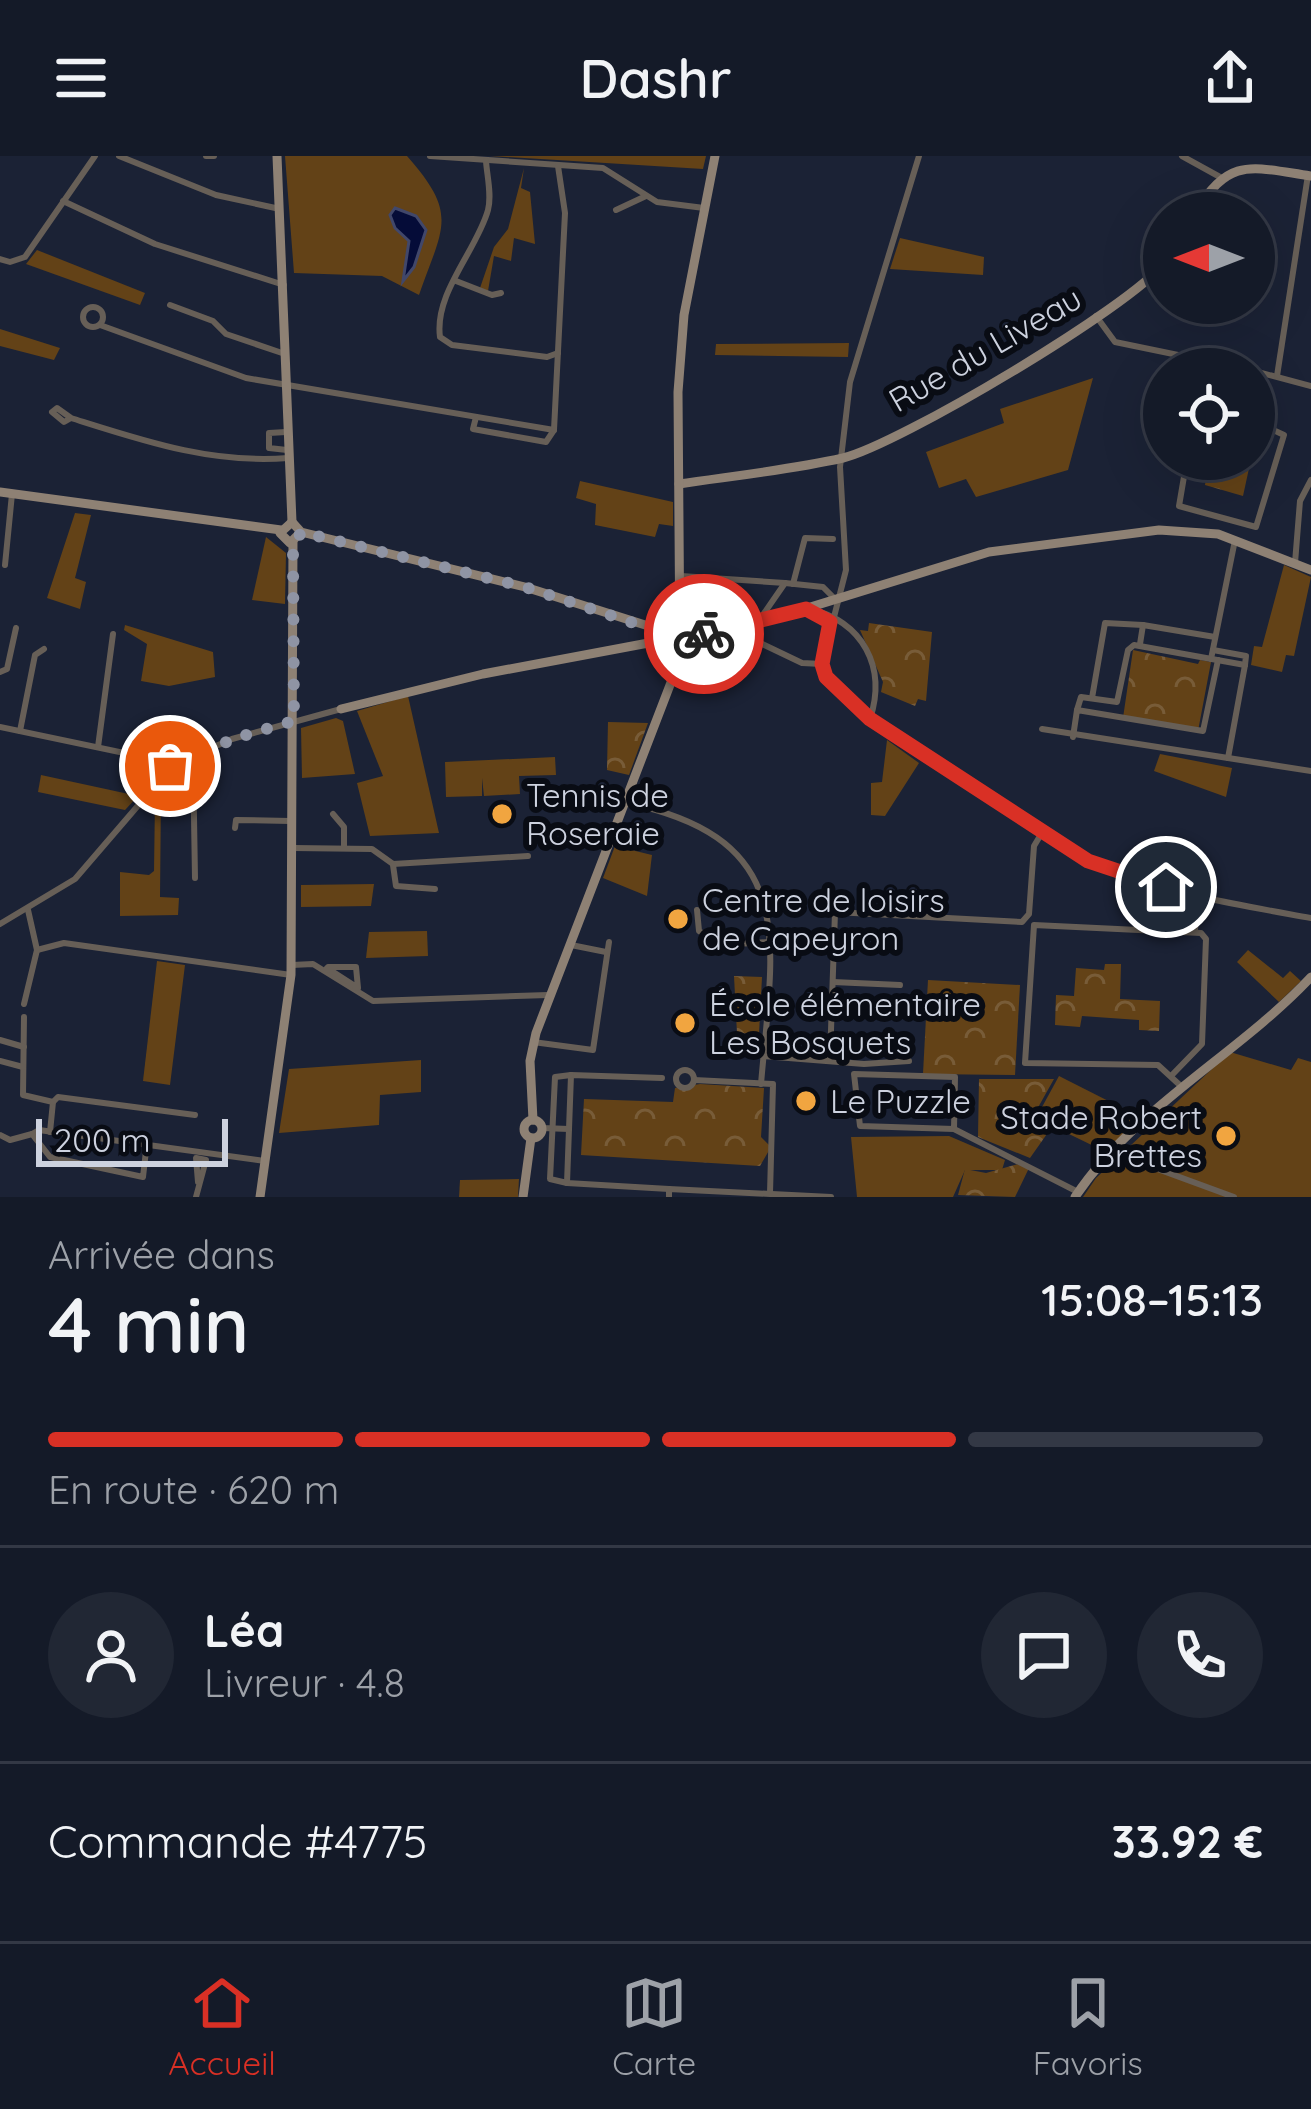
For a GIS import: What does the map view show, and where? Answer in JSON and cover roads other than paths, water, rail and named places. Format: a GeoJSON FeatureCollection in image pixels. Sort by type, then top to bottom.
{"type":"FeatureCollection","features":[{"type":"Feature","properties":{"kind":"street"},"geometry":{"type":"LineString","coordinates":[[0,259],[10,262],[25,257],[95,156]]}},
{"type":"Feature","properties":{"kind":"street"},"geometry":{"type":"LineString","coordinates":[[119,156],[216,195],[283,209]]}},
{"type":"Feature","properties":{"kind":"street"},"geometry":{"type":"LineString","coordinates":[[277,156],[283,209],[292,522]]}},
{"type":"Feature","properties":{"kind":"street"},"geometry":{"type":"LineString","coordinates":[[430,156],[611,170],[646,196],[704,208]]}},
{"type":"Feature","properties":{"kind":"street"},"geometry":{"type":"LineString","coordinates":[[533,1120],[533,1042],[680,659],[684,316],[715,156]]}},
{"type":"Feature","properties":{"kind":"street"},"geometry":{"type":"LineString","coordinates":[[920,156],[850,382],[845,458],[840,467],[846,570],[822,664],[836,689],[870,719],[1110,872],[1311,918]]}},
{"type":"Feature","properties":{"kind":"street"},"geometry":{"type":"LineString","coordinates":[[1182,156],[1220,177]]}},
{"type":"Feature","properties":{"kind":"street"},"geometry":{"type":"LineString","coordinates":[[485,160],[489,208],[438,330],[445,343],[547,357],[557,353]]}},
{"type":"Feature","properties":{"kind":"street"},"geometry":{"type":"LineString","coordinates":[[1210,192],[1220,177],[1260,162],[1309,176],[1277,376],[1311,386]]}},
{"type":"Feature","properties":{"kind":"street"},"geometry":{"type":"LineString","coordinates":[[476,417],[473,429],[546,442],[554,430],[565,213],[558,166]]}},
{"type":"Feature","properties":{"kind":"street"},"geometry":{"type":"LineString","coordinates":[[616,210],[646,196]]}},
{"type":"Feature","properties":{"kind":"street"},"geometry":{"type":"LineString","coordinates":[[63,201],[154,244],[285,285]]}},
{"type":"Feature","properties":{"kind":"street"},"geometry":{"type":"LineString","coordinates":[[456,281],[491,296],[501,292]]}},
{"type":"Feature","properties":{"kind":"street","name":"Rue du Liveau"},"geometry":{"type":"LineString","coordinates":[[679,484],[845,458],[973,395],[1143,286]]}},
{"type":"Feature","properties":{"kind":"street"},"geometry":{"type":"LineString","coordinates":[[170,305],[213,321],[226,334],[285,354]]}},
{"type":"Feature","properties":{"kind":"street"},"geometry":{"type":"LineString","coordinates":[[1096,316],[1115,342],[1144,348]]}},
{"type":"Feature","properties":{"kind":"street"},"geometry":{"type":"LineString","coordinates":[[100,325],[286,387],[554,430]]}},
{"type":"Feature","properties":{"kind":"street"},"geometry":{"type":"LineString","coordinates":[[71,418],[182,452],[202,451],[236,462],[287,454]]}},
{"type":"Feature","properties":{"kind":"street"},"geometry":{"type":"LineString","coordinates":[[1275,427],[1282,430],[1275,460]]}},
{"type":"Feature","properties":{"kind":"street"},"geometry":{"type":"LineString","coordinates":[[286,432],[269,434],[268,440],[269,448],[287,454]]}},
{"type":"Feature","properties":{"kind":"street"},"geometry":{"type":"LineString","coordinates":[[1183,480],[1179,506],[1260,524],[1270,480]]}},
{"type":"Feature","properties":{"kind":"street"},"geometry":{"type":"LineString","coordinates":[[1295,564],[1311,480]]}},
{"type":"Feature","properties":{"kind":"street"},"geometry":{"type":"LineString","coordinates":[[5,565],[6,493],[281,530],[292,522]]}},
{"type":"Feature","properties":{"kind":"street"},"geometry":{"type":"LineString","coordinates":[[1218,534],[1222,518]]}},
{"type":"Feature","properties":{"kind":"street"},"geometry":{"type":"LineString","coordinates":[[292,522],[306,532],[525,587],[680,636]]}},
{"type":"Feature","properties":{"kind":"street"},"geometry":{"type":"LineString","coordinates":[[0,924],[75,879],[173,770],[193,756],[294,721],[483,674],[754,625],[989,552],[1175,529],[1218,534],[1311,571]]}},
{"type":"Feature","properties":{"kind":"street"},"geometry":{"type":"LineString","coordinates":[[281,530],[284,540],[293,542]]}},
{"type":"Feature","properties":{"kind":"street"},"geometry":{"type":"LineString","coordinates":[[293,542],[306,532]]}},
{"type":"Feature","properties":{"kind":"street"},"geometry":{"type":"LineString","coordinates":[[754,625],[789,583],[805,538],[833,539]]}},
{"type":"Feature","properties":{"kind":"street"},"geometry":{"type":"LineString","coordinates":[[1077,710],[1203,731],[1215,637],[1235,540]]}},
{"type":"Feature","properties":{"kind":"street"},"geometry":{"type":"LineString","coordinates":[[260,1197],[292,970],[293,542]]}},
{"type":"Feature","properties":{"kind":"street"},"geometry":{"type":"LineString","coordinates":[[681,576],[823,587],[836,600]]}},
{"type":"Feature","properties":{"kind":"street"},"geometry":{"type":"LineString","coordinates":[[806,609],[855,629],[878,675],[870,719]]}},
{"type":"Feature","properties":{"kind":"street"},"geometry":{"type":"LineString","coordinates":[[1092,698],[1105,623],[1215,637]]}},
{"type":"Feature","properties":{"kind":"street"},"geometry":{"type":"LineString","coordinates":[[630,649],[640,641],[638,624]]}},
{"type":"Feature","properties":{"kind":"street"},"geometry":{"type":"LineString","coordinates":[[754,625],[758,642],[802,663],[822,664]]}},
{"type":"Feature","properties":{"kind":"street"},"geometry":{"type":"LineString","coordinates":[[1140,645],[1143,625]]}},
{"type":"Feature","properties":{"kind":"street"},"geometry":{"type":"LineString","coordinates":[[0,672],[7,669],[16,628]]}},
{"type":"Feature","properties":{"kind":"street"},"geometry":{"type":"LineString","coordinates":[[98,747],[113,634]]}},
{"type":"Feature","properties":{"kind":"street"},"geometry":{"type":"LineString","coordinates":[[1073,737],[1081,697],[1117,703],[1127,650],[1140,645],[1246,656],[1228,758]]}},
{"type":"Feature","properties":{"kind":"street"},"geometry":{"type":"LineString","coordinates":[[20,731],[34,655],[44,649]]}},
{"type":"Feature","properties":{"kind":"street"},"geometry":{"type":"LineString","coordinates":[[0,727],[167,761],[173,770]]}},
{"type":"Feature","properties":{"kind":"street"},"geometry":{"type":"LineString","coordinates":[[1042,729],[1311,771]]}},
{"type":"Feature","properties":{"kind":"street"},"geometry":{"type":"LineString","coordinates":[[193,756],[195,878]]}},
{"type":"Feature","properties":{"kind":"street"},"geometry":{"type":"LineString","coordinates":[[625,803],[698,829],[735,851],[760,884],[769,942],[761,1084]]}},
{"type":"Feature","properties":{"kind":"street"},"geometry":{"type":"LineString","coordinates":[[333,814],[344,827],[344,848]]}},
{"type":"Feature","properties":{"kind":"street"},"geometry":{"type":"LineString","coordinates":[[235,829],[236,820],[294,820]]}},
{"type":"Feature","properties":{"kind":"street"},"geometry":{"type":"LineString","coordinates":[[830,1060],[835,912],[1022,922],[1029,914],[1034,846],[1043,831]]}},
{"type":"Feature","properties":{"kind":"street"},"geometry":{"type":"LineString","coordinates":[[294,848],[371,849],[393,864],[528,856]]}},
{"type":"Feature","properties":{"kind":"street"},"geometry":{"type":"LineString","coordinates":[[393,864],[396,886],[436,889]]}},
{"type":"Feature","properties":{"kind":"street"},"geometry":{"type":"LineString","coordinates":[[1195,930],[1198,895]]}},
{"type":"Feature","properties":{"kind":"street"},"geometry":{"type":"LineString","coordinates":[[24,1004],[37,950],[28,910]]}},
{"type":"Feature","properties":{"kind":"street"},"geometry":{"type":"LineString","coordinates":[[697,910],[699,932],[722,945],[769,942]]}},
{"type":"Feature","properties":{"kind":"street"},"geometry":{"type":"LineString","coordinates":[[1172,1075],[1202,1044],[1206,939],[1195,930],[1039,922],[1032,931],[1025,1063],[1158,1065],[1183,1088]]}},
{"type":"Feature","properties":{"kind":"street"},"geometry":{"type":"LineString","coordinates":[[533,1042],[593,1050],[609,942]]}},
{"type":"Feature","properties":{"kind":"street"},"geometry":{"type":"LineString","coordinates":[[37,950],[65,943],[292,970],[314,964],[363,963],[364,998]]}},
{"type":"Feature","properties":{"kind":"street"},"geometry":{"type":"LineString","coordinates":[[571,945],[607,952]]}},
{"type":"Feature","properties":{"kind":"street"},"geometry":{"type":"LineString","coordinates":[[314,964],[364,998],[552,994]]}},
{"type":"Feature","properties":{"kind":"street"},"geometry":{"type":"LineString","coordinates":[[356,967],[359,970],[358,988],[327,968],[356,967]]}},
{"type":"Feature","properties":{"kind":"street"},"geometry":{"type":"LineString","coordinates":[[954,1129],[956,1077],[854,1074],[860,1126],[954,1129],[1077,1194],[1183,1088],[1282,1008],[1311,977]]}},
{"type":"Feature","properties":{"kind":"street"},"geometry":{"type":"LineString","coordinates":[[832,982],[900,986]]}},
{"type":"Feature","properties":{"kind":"street"},"geometry":{"type":"LineString","coordinates":[[24,1017],[22,1095],[52,1102]]}},
{"type":"Feature","properties":{"kind":"street"},"geometry":{"type":"LineString","coordinates":[[0,1040],[24,1047]]}},
{"type":"Feature","properties":{"kind":"street"},"geometry":{"type":"LineString","coordinates":[[763,1056],[909,1061]]}},
{"type":"Feature","properties":{"kind":"street"},"geometry":{"type":"LineString","coordinates":[[0,1061],[23,1067]]}},
{"type":"Feature","properties":{"kind":"street"},"geometry":{"type":"LineString","coordinates":[[567,1183],[572,1075]]}},
{"type":"Feature","properties":{"kind":"street"},"geometry":{"type":"LineString","coordinates":[[662,1078],[555,1078],[548,1128],[550,1179],[669,1193],[831,1197]]}},
{"type":"Feature","properties":{"kind":"street"},"geometry":{"type":"LineString","coordinates":[[694,1080],[773,1084],[770,1193]]}},
{"type":"Feature","properties":{"kind":"street"},"geometry":{"type":"LineString","coordinates":[[50,1132],[52,1102],[58,1096],[195,1115]]}},
{"type":"Feature","properties":{"kind":"street"},"geometry":{"type":"LineString","coordinates":[[533,1120],[548,1128],[569,1129]]}},
{"type":"Feature","properties":{"kind":"street"},"geometry":{"type":"LineString","coordinates":[[523,1197],[531,1138],[524,1126],[533,1120]]}},
{"type":"Feature","properties":{"kind":"street"},"geometry":{"type":"LineString","coordinates":[[531,1138],[548,1128]]}},
{"type":"Feature","properties":{"kind":"street"},"geometry":{"type":"LineString","coordinates":[[0,1135],[10,1140],[50,1132],[266,1161]]}},
{"type":"Feature","properties":{"kind":"street"},"geometry":{"type":"LineString","coordinates":[[32,1134],[50,1156],[143,1177],[147,1142]]}},
{"type":"Feature","properties":{"kind":"street"},"geometry":{"type":"LineString","coordinates":[[1114,1153],[1234,1197]]}},
{"type":"Feature","properties":{"kind":"street"},"geometry":{"type":"LineString","coordinates":[[196,1197],[198,1181]]}},
{"type":"Feature","properties":{"kind":"street"},"geometry":{"type":"LineString","coordinates":[[1182,1197],[1187,1183]]}},
{"type":"Feature","properties":{"kind":"place","name":"Tennis de Roseraie"},"geometry":{"type":"Point","coordinates":[502,814]}},
{"type":"Feature","properties":{"kind":"place","name":"Centre de loisirs de Capeyron"},"geometry":{"type":"Point","coordinates":[678,919]}},
{"type":"Feature","properties":{"kind":"place","name":"École élémentaire Les Bosquets"},"geometry":{"type":"Point","coordinates":[685,1023]}},
{"type":"Feature","properties":{"kind":"place","name":"Le Puzzle"},"geometry":{"type":"Point","coordinates":[806,1101]}},
{"type":"Feature","properties":{"kind":"place","name":"Stade Robert Brettes"},"geometry":{"type":"Point","coordinates":[1226,1136]}}]}
